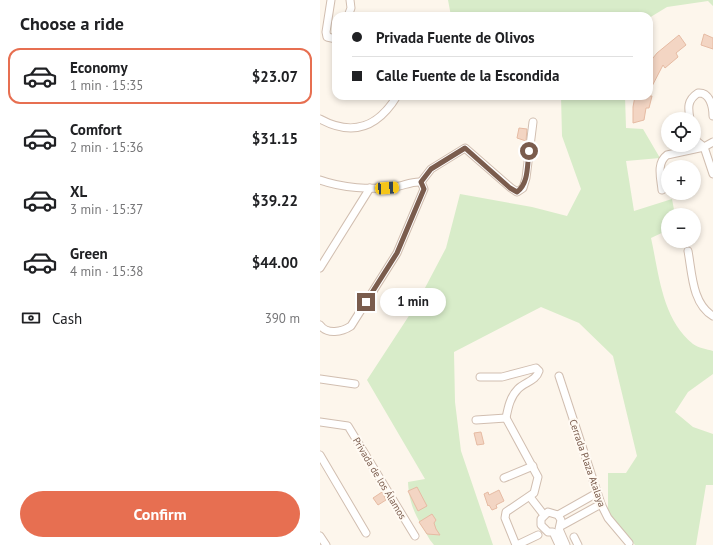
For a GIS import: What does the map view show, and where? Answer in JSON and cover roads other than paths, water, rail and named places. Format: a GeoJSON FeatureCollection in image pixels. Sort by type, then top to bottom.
{"type":"FeatureCollection","features":[{"type":"Feature","properties":{"kind":"street"},"geometry":{"type":"LineString","coordinates":[[330,0],[326,32],[327,37],[332,38]]}},
{"type":"Feature","properties":{"kind":"street"},"geometry":{"type":"LineString","coordinates":[[350,0],[351,8],[350,12]]}},
{"type":"Feature","properties":{"kind":"street"},"geometry":{"type":"LineString","coordinates":[[689,112],[688,106],[690,100],[698,93],[706,95],[709,99],[713,116]]}},
{"type":"Feature","properties":{"kind":"street"},"geometry":{"type":"LineString","coordinates":[[320,119],[334,127],[352,128],[366,125],[384,113],[394,100]]}},
{"type":"Feature","properties":{"kind":"street"},"geometry":{"type":"LineString","coordinates":[[320,180],[370,188],[396,187],[421,182],[431,169],[465,148],[510,188],[517,192],[523,188],[526,178],[533,122]]}},
{"type":"Feature","properties":{"kind":"street"},"geometry":{"type":"LineString","coordinates":[[662,160],[667,156],[704,146],[713,142]]}},
{"type":"Feature","properties":{"kind":"street"},"geometry":{"type":"LineString","coordinates":[[701,144],[704,146],[713,174]]}},
{"type":"Feature","properties":{"kind":"street"},"geometry":{"type":"LineString","coordinates":[[661,163],[661,178]]}},
{"type":"Feature","properties":{"kind":"street"},"geometry":{"type":"LineString","coordinates":[[320,325],[326,331],[338,332],[351,326],[397,253],[424,189],[421,182]]}},
{"type":"Feature","properties":{"kind":"street"},"geometry":{"type":"LineString","coordinates":[[320,268],[370,188]]}},
{"type":"Feature","properties":{"kind":"street"},"geometry":{"type":"LineString","coordinates":[[688,251],[697,297],[708,313],[713,316]]}},
{"type":"Feature","properties":{"kind":"street"},"geometry":{"type":"LineString","coordinates":[[480,378],[502,377],[536,368],[539,371],[538,376],[519,388],[512,397],[506,418],[538,476],[538,484],[534,493],[506,512],[505,518],[517,545],[538,535]]}},
{"type":"Feature","properties":{"kind":"street","name":"Cerrada Plaza Atalaya"},"geometry":{"type":"LineString","coordinates":[[559,376],[601,504],[608,518],[629,543]]}},
{"type":"Feature","properties":{"kind":"street"},"geometry":{"type":"LineString","coordinates":[[320,379],[355,384]]}},
{"type":"Feature","properties":{"kind":"street"},"geometry":{"type":"LineString","coordinates":[[476,420],[506,418]]}},
{"type":"Feature","properties":{"kind":"street","name":"Privada de los Álamos"},"geometry":{"type":"LineString","coordinates":[[320,422],[348,426],[415,536]]}},
{"type":"Feature","properties":{"kind":"street"},"geometry":{"type":"LineString","coordinates":[[320,455],[366,533]]}},
{"type":"Feature","properties":{"kind":"street"},"geometry":{"type":"LineString","coordinates":[[504,478],[533,466]]}},
{"type":"Feature","properties":{"kind":"street"},"geometry":{"type":"LineString","coordinates":[[558,515],[597,493]]}},
{"type":"Feature","properties":{"kind":"street"},"geometry":{"type":"LineString","coordinates":[[530,496],[544,515]]}},
{"type":"Feature","properties":{"kind":"street"},"geometry":{"type":"LineString","coordinates":[[587,499],[591,509]]}},
{"type":"Feature","properties":{"kind":"street"},"geometry":{"type":"LineString","coordinates":[[561,526],[601,504]]}},
{"type":"Feature","properties":{"kind":"street"},"geometry":{"type":"LineString","coordinates":[[559,545],[553,532],[548,532],[541,525],[544,515],[548,512],[558,515],[561,520],[561,526],[559,529],[566,545]]}},
{"type":"Feature","properties":{"kind":"street"},"geometry":{"type":"LineString","coordinates":[[320,536],[326,545]]}},
{"type":"Feature","properties":{"kind":"street"},"geometry":{"type":"LineString","coordinates":[[574,537],[578,545]]}}]}
